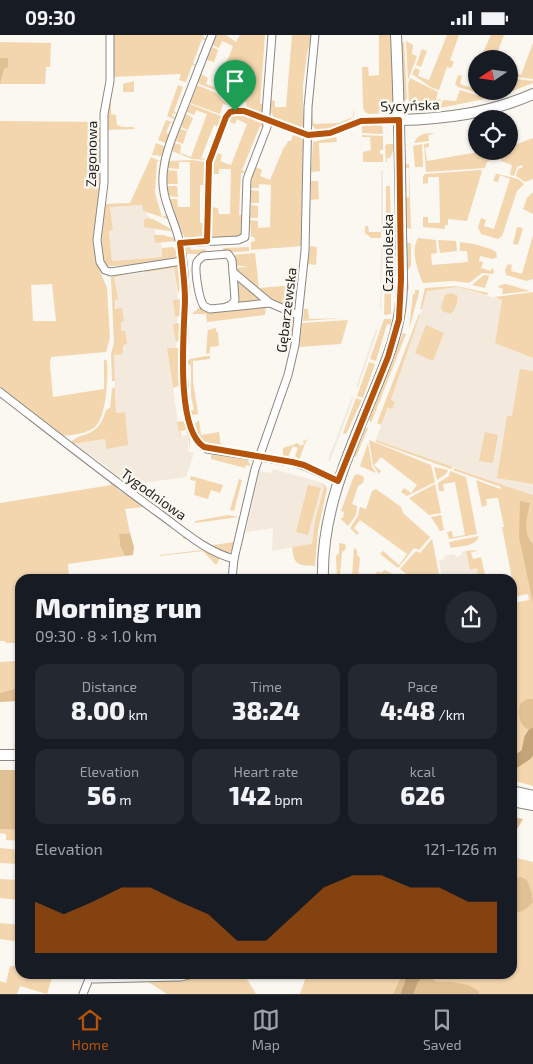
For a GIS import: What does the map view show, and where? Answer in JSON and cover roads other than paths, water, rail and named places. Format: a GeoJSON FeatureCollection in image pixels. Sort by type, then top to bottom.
{"type":"FeatureCollection","features":[{"type":"Feature","properties":{"kind":"street","name":"Zagonowa"},"geometry":{"type":"LineString","coordinates":[[110,35],[110,86],[104,114],[104,183],[97,240],[100,262],[107,271],[114,272],[182,261]]}},
{"type":"Feature","properties":{"kind":"street"},"geometry":{"type":"LineString","coordinates":[[212,35],[169,146],[162,185],[165,202],[180,243],[182,261],[185,299],[183,387],[187,412],[195,438],[200,445],[207,449],[304,465],[338,481]]}},
{"type":"Feature","properties":{"kind":"street"},"geometry":{"type":"LineString","coordinates":[[180,243],[238,240],[246,237],[247,179],[267,127],[272,35]]}},
{"type":"Feature","properties":{"kind":"street","name":"Gębarzewska"},"geometry":{"type":"LineString","coordinates":[[232,574],[248,496],[291,366],[305,251],[310,82],[315,35]]}},
{"type":"Feature","properties":{"kind":"street","name":"Czarnoleska"},"geometry":{"type":"LineString","coordinates":[[323,574],[327,524],[338,481],[388,357],[399,319],[401,279],[396,35]]}},
{"type":"Feature","properties":{"kind":"street","name":"Sycyńska"},"geometry":{"type":"LineString","coordinates":[[207,241],[209,162],[226,117],[230,112],[244,111],[308,135],[330,133],[361,121],[438,119],[471,115],[533,94]]}},
{"type":"Feature","properties":{"kind":"street"},"geometry":{"type":"LineString","coordinates":[[223,308],[231,305],[235,300],[232,260],[228,254],[203,256],[197,263],[199,297],[202,303],[210,309],[223,308],[270,303]]}},
{"type":"Feature","properties":{"kind":"street"},"geometry":{"type":"LineString","coordinates":[[233,272],[270,303],[298,315]]}},
{"type":"Feature","properties":{"kind":"street","name":"Tygodniowa"},"geometry":{"type":"LineString","coordinates":[[0,392],[121,486],[199,543],[213,552],[234,559]]}},
{"type":"Feature","properties":{"kind":"street"},"geometry":{"type":"LineString","coordinates":[[0,755],[15,755]]}},
{"type":"Feature","properties":{"kind":"street"},"geometry":{"type":"LineString","coordinates":[[517,792],[533,796]]}},
{"type":"Feature","properties":{"kind":"street"},"geometry":{"type":"LineString","coordinates":[[517,802],[533,805]]}},
{"type":"Feature","properties":{"kind":"street"},"geometry":{"type":"LineString","coordinates":[[83,994],[89,979]]}},
{"type":"Feature","properties":{"kind":"waterway"},"geometry":{"type":"LineString","coordinates":[[517,761],[527,754],[533,734]]}},
{"type":"Feature","properties":{"kind":"waterway"},"geometry":{"type":"LineString","coordinates":[[407,994],[413,979]]}}]}
